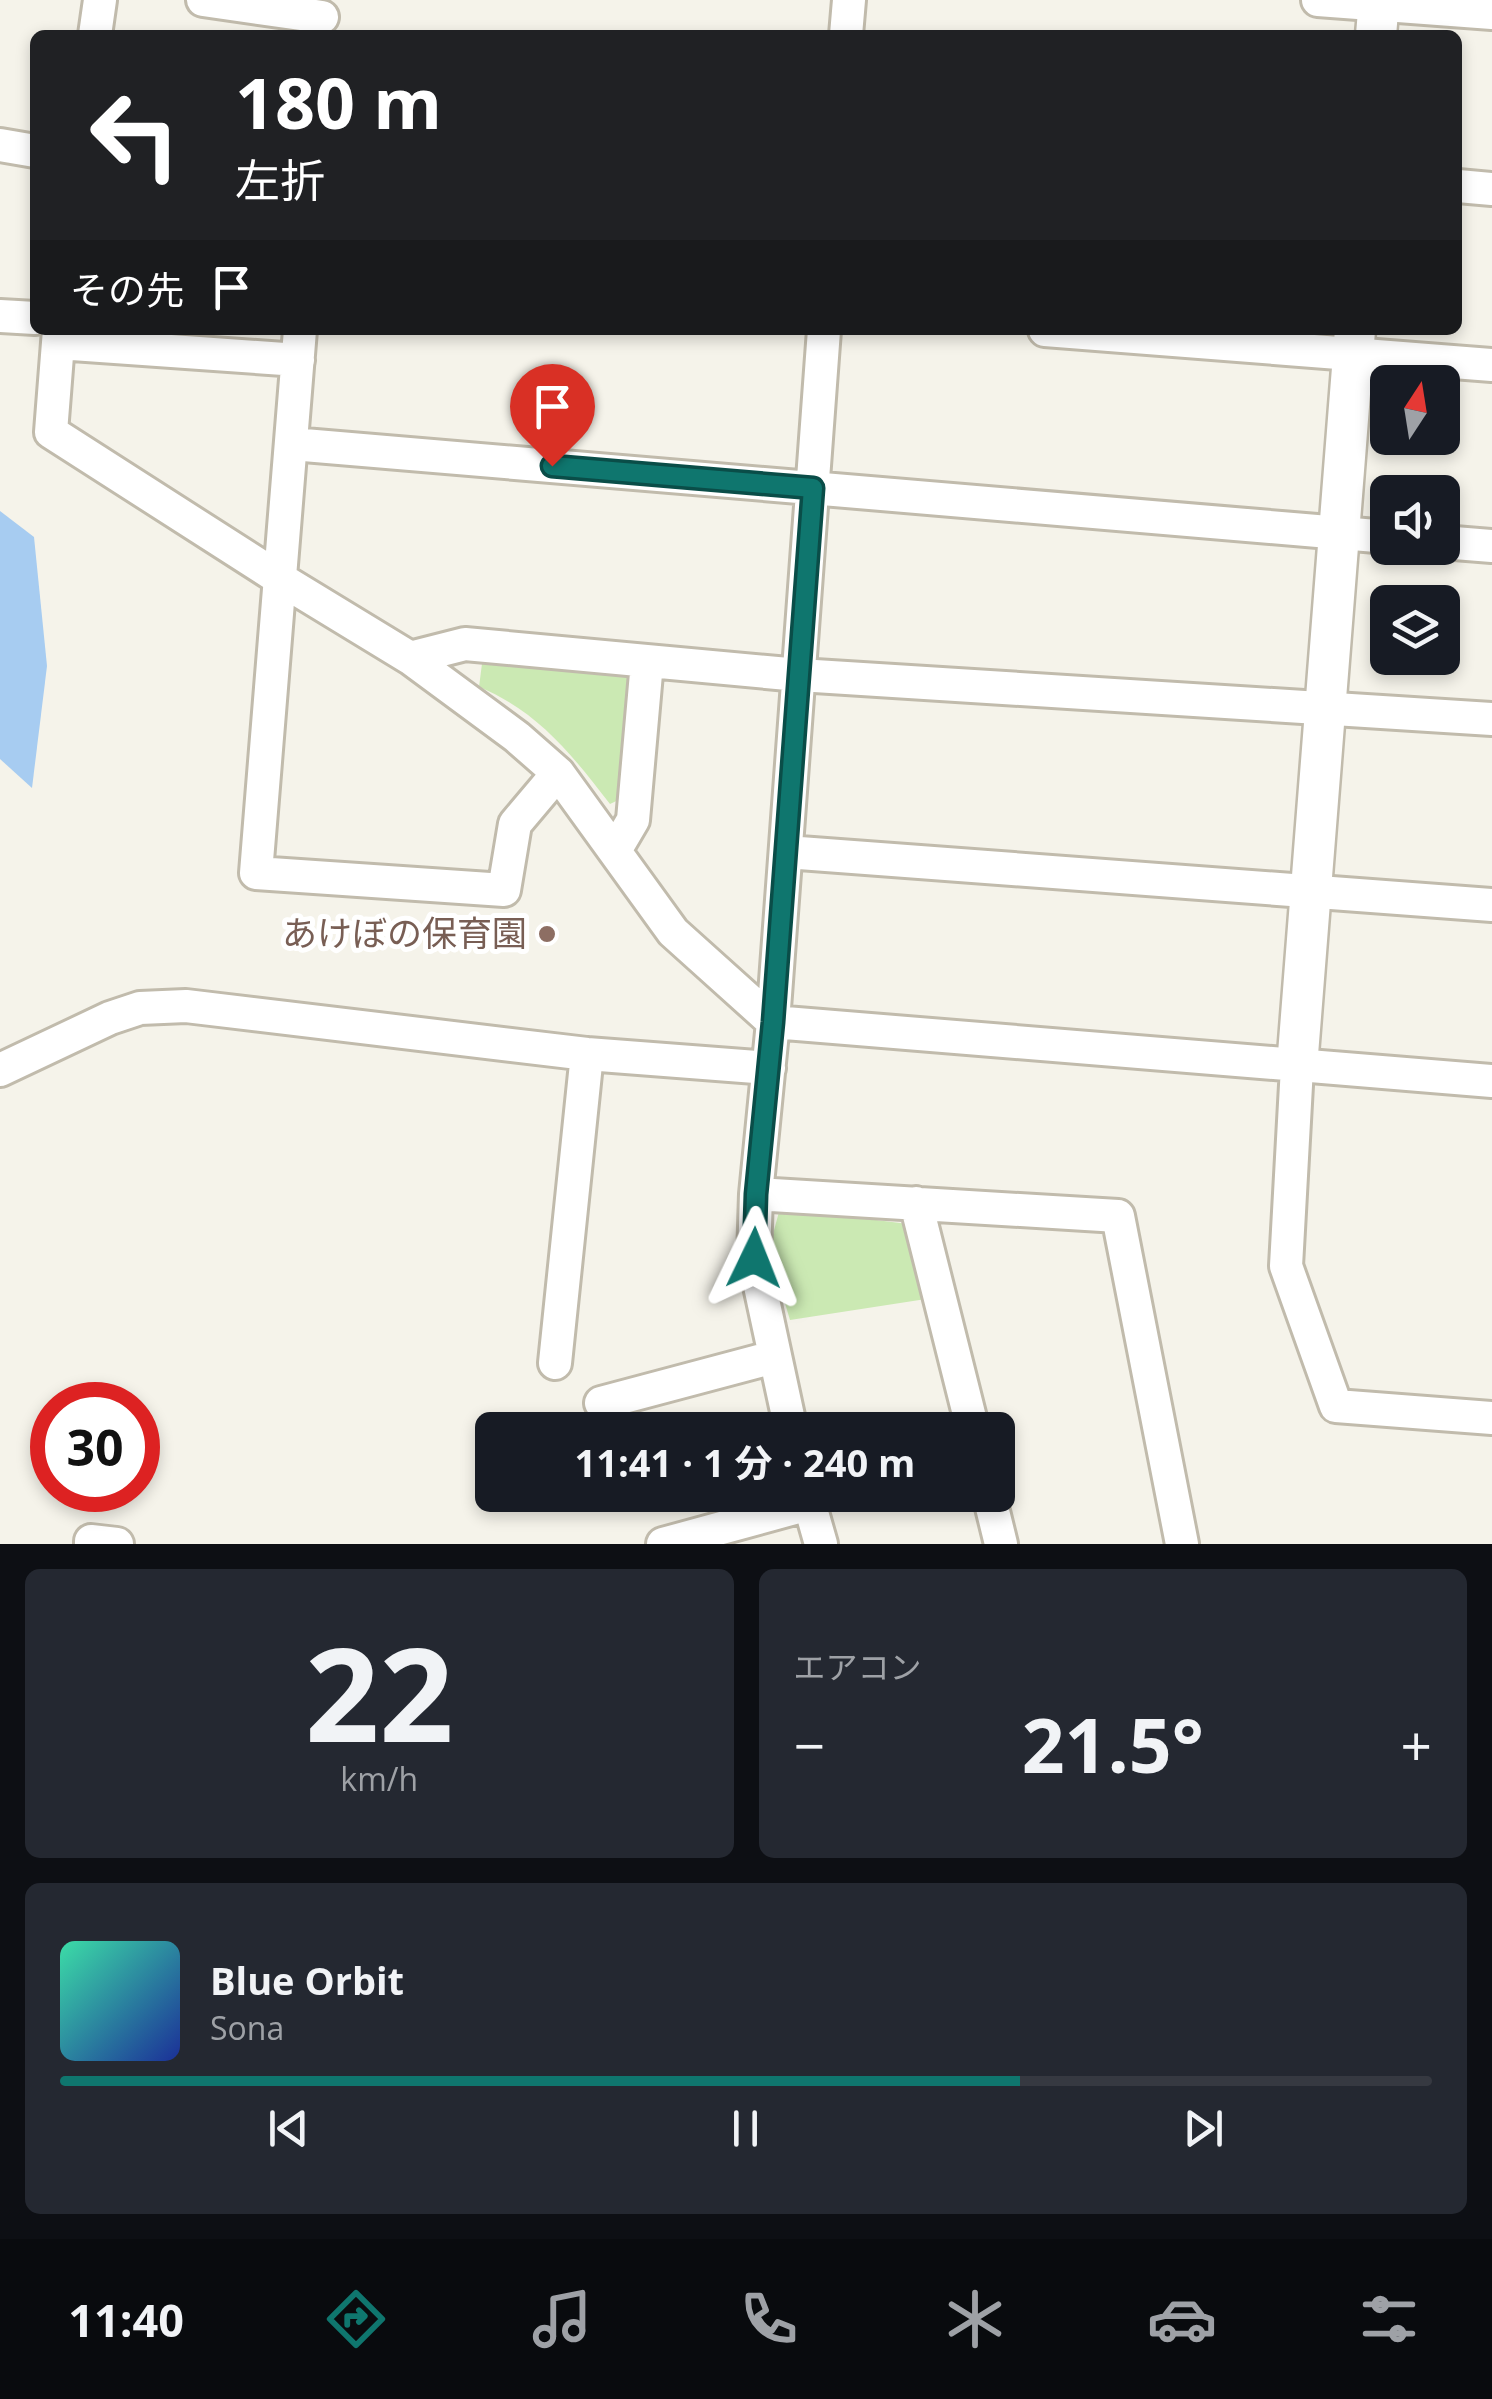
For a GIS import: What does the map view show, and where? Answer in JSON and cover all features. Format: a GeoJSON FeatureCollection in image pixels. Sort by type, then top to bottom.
{"type":"FeatureCollection","features":[{"type":"Feature","properties":{"kind":"street"},"geometry":{"type":"LineString","coordinates":[[95,30],[100,0]]}},
{"type":"Feature","properties":{"kind":"street"},"geometry":{"type":"LineString","coordinates":[[209,0],[322,18]]}},
{"type":"Feature","properties":{"kind":"street"},"geometry":{"type":"LineString","coordinates":[[846,30],[849,0]]}},
{"type":"Feature","properties":{"kind":"street"},"geometry":{"type":"LineString","coordinates":[[1318,0],[1378,13],[1492,13]]}},
{"type":"Feature","properties":{"kind":"street"},"geometry":{"type":"LineString","coordinates":[[0,146],[30,150]]}},
{"type":"Feature","properties":{"kind":"street"},"geometry":{"type":"LineString","coordinates":[[1462,186],[1492,189]]}},
{"type":"Feature","properties":{"kind":"street"},"geometry":{"type":"LineString","coordinates":[[0,316],[30,318]]}},
{"type":"Feature","properties":{"kind":"street"},"geometry":{"type":"LineString","coordinates":[[788,1412],[754,1258],[756,1194],[773,1022],[824,335]]}},
{"type":"Feature","properties":{"kind":"street"},"geometry":{"type":"LineString","coordinates":[[1174,335],[1354,342],[1492,365]]}},
{"type":"Feature","properties":{"kind":"street"},"geometry":{"type":"LineString","coordinates":[[558,773],[515,824],[504,890],[256,874],[282,580],[299,345],[58,336],[51,432],[282,580],[410,658],[517,737],[558,773],[673,932],[773,1022],[1492,1081]]}},
{"type":"Feature","properties":{"kind":"street"},"geometry":{"type":"LineString","coordinates":[[1354,342],[1296,1067],[1286,1266],[1336,1406],[1492,1418]]}},
{"type":"Feature","properties":{"kind":"street"},"geometry":{"type":"LineString","coordinates":[[292,444],[1370,537]]}},
{"type":"Feature","properties":{"kind":"street"},"geometry":{"type":"LineString","coordinates":[[1460,543],[1492,546]]}},
{"type":"Feature","properties":{"kind":"street"},"geometry":{"type":"LineString","coordinates":[[410,658],[465,644],[799,675],[1324,706],[1492,720]]}},
{"type":"Feature","properties":{"kind":"street"},"geometry":{"type":"LineString","coordinates":[[616,849],[634,820],[648,662]]}},
{"type":"Feature","properties":{"kind":"street"},"geometry":{"type":"LineString","coordinates":[[786,852],[1492,905]]}},
{"type":"Feature","properties":{"kind":"street"},"geometry":{"type":"LineString","coordinates":[[0,1070],[110,1018],[140,1008],[186,1006],[587,1054],[769,1068]]}},
{"type":"Feature","properties":{"kind":"street"},"geometry":{"type":"LineString","coordinates":[[555,1363],[587,1054]]}},
{"type":"Feature","properties":{"kind":"street"},"geometry":{"type":"LineString","coordinates":[[756,1194],[1118,1216],[1182,1544]]}},
{"type":"Feature","properties":{"kind":"street"},"geometry":{"type":"LineString","coordinates":[[916,1203],[968,1412]]}},
{"type":"Feature","properties":{"kind":"street"},"geometry":{"type":"LineString","coordinates":[[601,1403],[774,1357]]}},
{"type":"Feature","properties":{"kind":"street"},"geometry":{"type":"LineString","coordinates":[[663,1544],[766,1512]]}},
{"type":"Feature","properties":{"kind":"street"},"geometry":{"type":"LineString","coordinates":[[811,1512],[820,1544]]}},
{"type":"Feature","properties":{"kind":"street"},"geometry":{"type":"LineString","coordinates":[[993,1512],[1001,1544]]}},
{"type":"Feature","properties":{"kind":"street"},"geometry":{"type":"LineString","coordinates":[[91,1544],[117,1544]]}},
{"type":"Feature","properties":{"kind":"green space"},"geometry":{"type":"Polygon","coordinates":[[[483,656],[635,670],[629,795],[610,804],[552,736],[519,709],[479,687],[483,656]]]}},
{"type":"Feature","properties":{"kind":"green space"},"geometry":{"type":"Polygon","coordinates":[[[780,1208],[908,1224],[926,1299],[790,1320],[769,1249],[780,1208]]]}},
{"type":"Feature","properties":{"kind":"water"},"geometry":{"type":"Polygon","coordinates":[[[0,511],[34,537],[47,666],[32,788],[0,759],[0,511]]]}},
{"type":"Feature","properties":{"kind":"place","name":"あけぼの保育園"},"geometry":{"type":"Point","coordinates":[547,934]}},
{"type":"Feature","properties":{"kind":"route"},"geometry":{"type":"LineString","coordinates":[[552,466],[813,488],[754,1258]]}}]}
